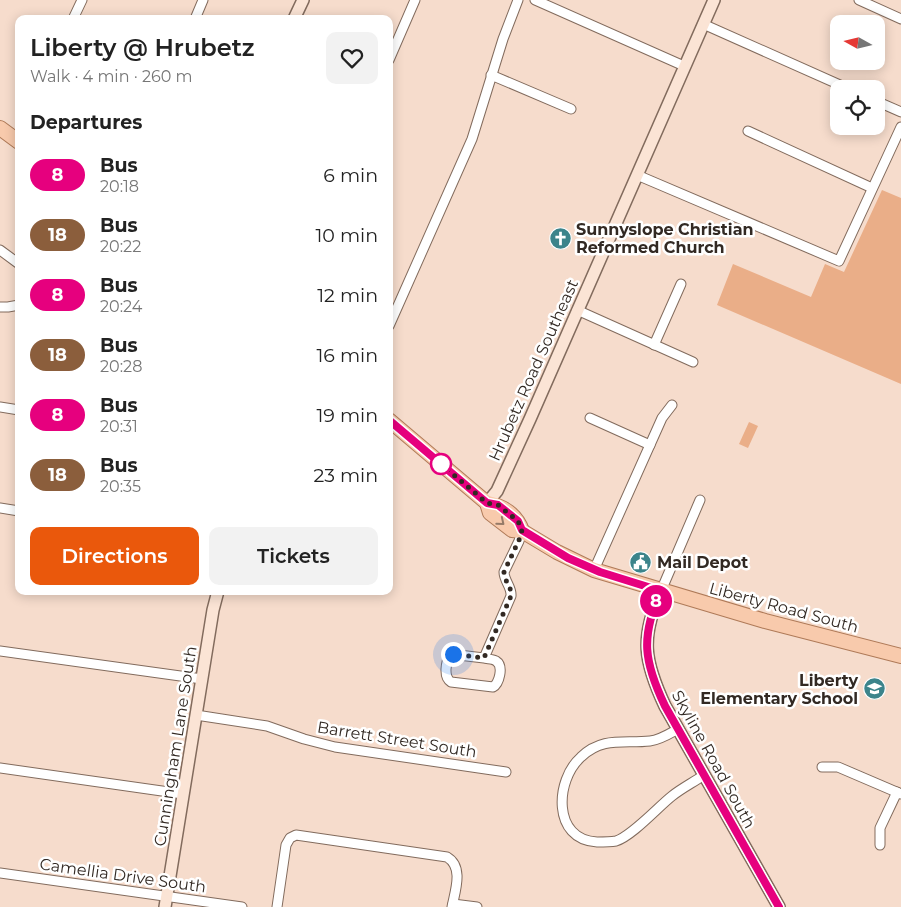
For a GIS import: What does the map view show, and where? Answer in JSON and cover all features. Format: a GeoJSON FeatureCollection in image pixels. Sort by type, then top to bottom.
{"type":"FeatureCollection","features":[{"type":"Feature","properties":{"kind":"main road"},"geometry":{"type":"LineString","coordinates":[[0,128],[15,138]]}},
{"type":"Feature","properties":{"kind":"main road","name":"Liberty Road South"},"geometry":{"type":"LineString","coordinates":[[393,423],[487,503],[498,505],[512,515],[518,521],[522,530],[557,552],[594,570],[661,591],[901,656]]}},
{"type":"Feature","properties":{"kind":"street"},"geometry":{"type":"LineString","coordinates":[[75,15],[82,0]]}},
{"type":"Feature","properties":{"kind":"street"},"geometry":{"type":"LineString","coordinates":[[197,15],[203,0]]}},
{"type":"Feature","properties":{"kind":"street"},"geometry":{"type":"LineString","coordinates":[[296,15],[303,0]]}},
{"type":"Feature","properties":{"kind":"street"},"geometry":{"type":"LineString","coordinates":[[393,51],[415,0]]}},
{"type":"Feature","properties":{"kind":"street"},"geometry":{"type":"LineString","coordinates":[[393,317],[472,139],[491,75],[518,0]]}},
{"type":"Feature","properties":{"kind":"street"},"geometry":{"type":"LineString","coordinates":[[535,0],[684,66]]}},
{"type":"Feature","properties":{"kind":"street","name":"Hrubetz Road Southeast"},"geometry":{"type":"LineString","coordinates":[[487,503],[498,491],[714,0]]}},
{"type":"Feature","properties":{"kind":"street"},"geometry":{"type":"LineString","coordinates":[[860,0],[901,19]]}},
{"type":"Feature","properties":{"kind":"street"},"geometry":{"type":"LineString","coordinates":[[703,24],[830,81]]}},
{"type":"Feature","properties":{"kind":"street"},"geometry":{"type":"LineString","coordinates":[[491,75],[570,109]]}},
{"type":"Feature","properties":{"kind":"street"},"geometry":{"type":"LineString","coordinates":[[885,105],[901,112]]}},
{"type":"Feature","properties":{"kind":"street"},"geometry":{"type":"LineString","coordinates":[[637,175],[839,261],[901,127]]}},
{"type":"Feature","properties":{"kind":"street"},"geometry":{"type":"LineString","coordinates":[[748,132],[872,188]]}},
{"type":"Feature","properties":{"kind":"street"},"geometry":{"type":"LineString","coordinates":[[0,250],[15,261]]}},
{"type":"Feature","properties":{"kind":"street"},"geometry":{"type":"LineString","coordinates":[[654,345],[681,284]]}},
{"type":"Feature","properties":{"kind":"street"},"geometry":{"type":"LineString","coordinates":[[0,307],[15,306]]}},
{"type":"Feature","properties":{"kind":"street"},"geometry":{"type":"LineString","coordinates":[[577,310],[693,362]]}},
{"type":"Feature","properties":{"kind":"street"},"geometry":{"type":"LineString","coordinates":[[594,570],[662,418],[672,405]]}},
{"type":"Feature","properties":{"kind":"street"},"geometry":{"type":"LineString","coordinates":[[0,407],[15,409]]}},
{"type":"Feature","properties":{"kind":"street"},"geometry":{"type":"LineString","coordinates":[[590,418],[650,445]]}},
{"type":"Feature","properties":{"kind":"street"},"geometry":{"type":"LineString","coordinates":[[661,591],[700,500]]}},
{"type":"Feature","properties":{"kind":"street"},"geometry":{"type":"LineString","coordinates":[[0,508],[15,510]]}},
{"type":"Feature","properties":{"kind":"street"},"geometry":{"type":"LineString","coordinates":[[484,658],[511,596],[510,587],[504,572],[522,530]]}},
{"type":"Feature","properties":{"kind":"street","name":"Skyline Road South"},"geometry":{"type":"LineString","coordinates":[[661,591],[648,631],[647,656],[653,681],[678,729],[779,907]]}},
{"type":"Feature","properties":{"kind":"street","name":"Cunningham Lane South"},"geometry":{"type":"LineString","coordinates":[[166,901],[217,595]]}},
{"type":"Feature","properties":{"kind":"street"},"geometry":{"type":"LineString","coordinates":[[0,651],[202,679]]}},
{"type":"Feature","properties":{"kind":"street"},"geometry":{"type":"LineString","coordinates":[[450,654],[484,658],[496,660],[500,666],[496,686],[451,682],[448,680],[446,676],[450,654]]}},
{"type":"Feature","properties":{"kind":"street","name":"Barrett Street South"},"geometry":{"type":"LineString","coordinates":[[196,716],[267,726],[304,739],[336,746],[506,772]]}},
{"type":"Feature","properties":{"kind":"street"},"geometry":{"type":"LineString","coordinates":[[678,729],[661,738],[650,741],[617,741],[599,746],[582,756],[567,778],[562,795],[566,821],[570,830],[576,836],[587,841],[607,842],[617,840],[628,834],[673,795],[704,775]]}},
{"type":"Feature","properties":{"kind":"street"},"geometry":{"type":"LineString","coordinates":[[822,767],[838,767],[899,793],[880,828],[880,845]]}},
{"type":"Feature","properties":{"kind":"street"},"geometry":{"type":"LineString","coordinates":[[0,768],[183,794]]}},
{"type":"Feature","properties":{"kind":"street"},"geometry":{"type":"LineString","coordinates":[[277,907],[286,845],[290,838],[296,835],[446,857],[452,860],[457,872],[452,905],[477,907]]}},
{"type":"Feature","properties":{"kind":"street","name":"Camellia Drive South"},"geometry":{"type":"LineString","coordinates":[[0,873],[166,901],[242,907]]}},
{"type":"Feature","properties":{"kind":"shaded area"},"geometry":{"type":"Polygon","coordinates":[[[882,190],[901,198],[901,384],[717,305],[733,264],[811,297],[825,264],[844,272],[882,190]]]}},
{"type":"Feature","properties":{"kind":"shaded area"},"geometry":{"type":"Polygon","coordinates":[[[749,422],[758,426],[748,448],[739,444],[749,422]]]}},
{"type":"Feature","properties":{"kind":"bus line","name":"8"},"geometry":{"type":"LineString","coordinates":[[393,423],[487,503],[498,505],[518,521],[522,530],[538,541],[594,570],[661,591],[651,617],[646,642],[648,666],[653,681],[665,706],[779,907]]}},
{"type":"Feature","properties":{"kind":"place","name":"Sunnyslope Christian Reformed Church"},"geometry":{"type":"Point","coordinates":[560,238]}},
{"type":"Feature","properties":{"kind":"place","name":"Mail Depot"},"geometry":{"type":"Point","coordinates":[641,562]}},
{"type":"Feature","properties":{"kind":"place","name":"Liberty Elementary School"},"geometry":{"type":"Point","coordinates":[874,689]}},
{"type":"Feature","properties":{"kind":"route"},"geometry":{"type":"LineString","coordinates":[[441,464],[487,503],[498,505],[518,521],[522,530],[504,572],[512,593],[484,658],[453,654]]}}]}
